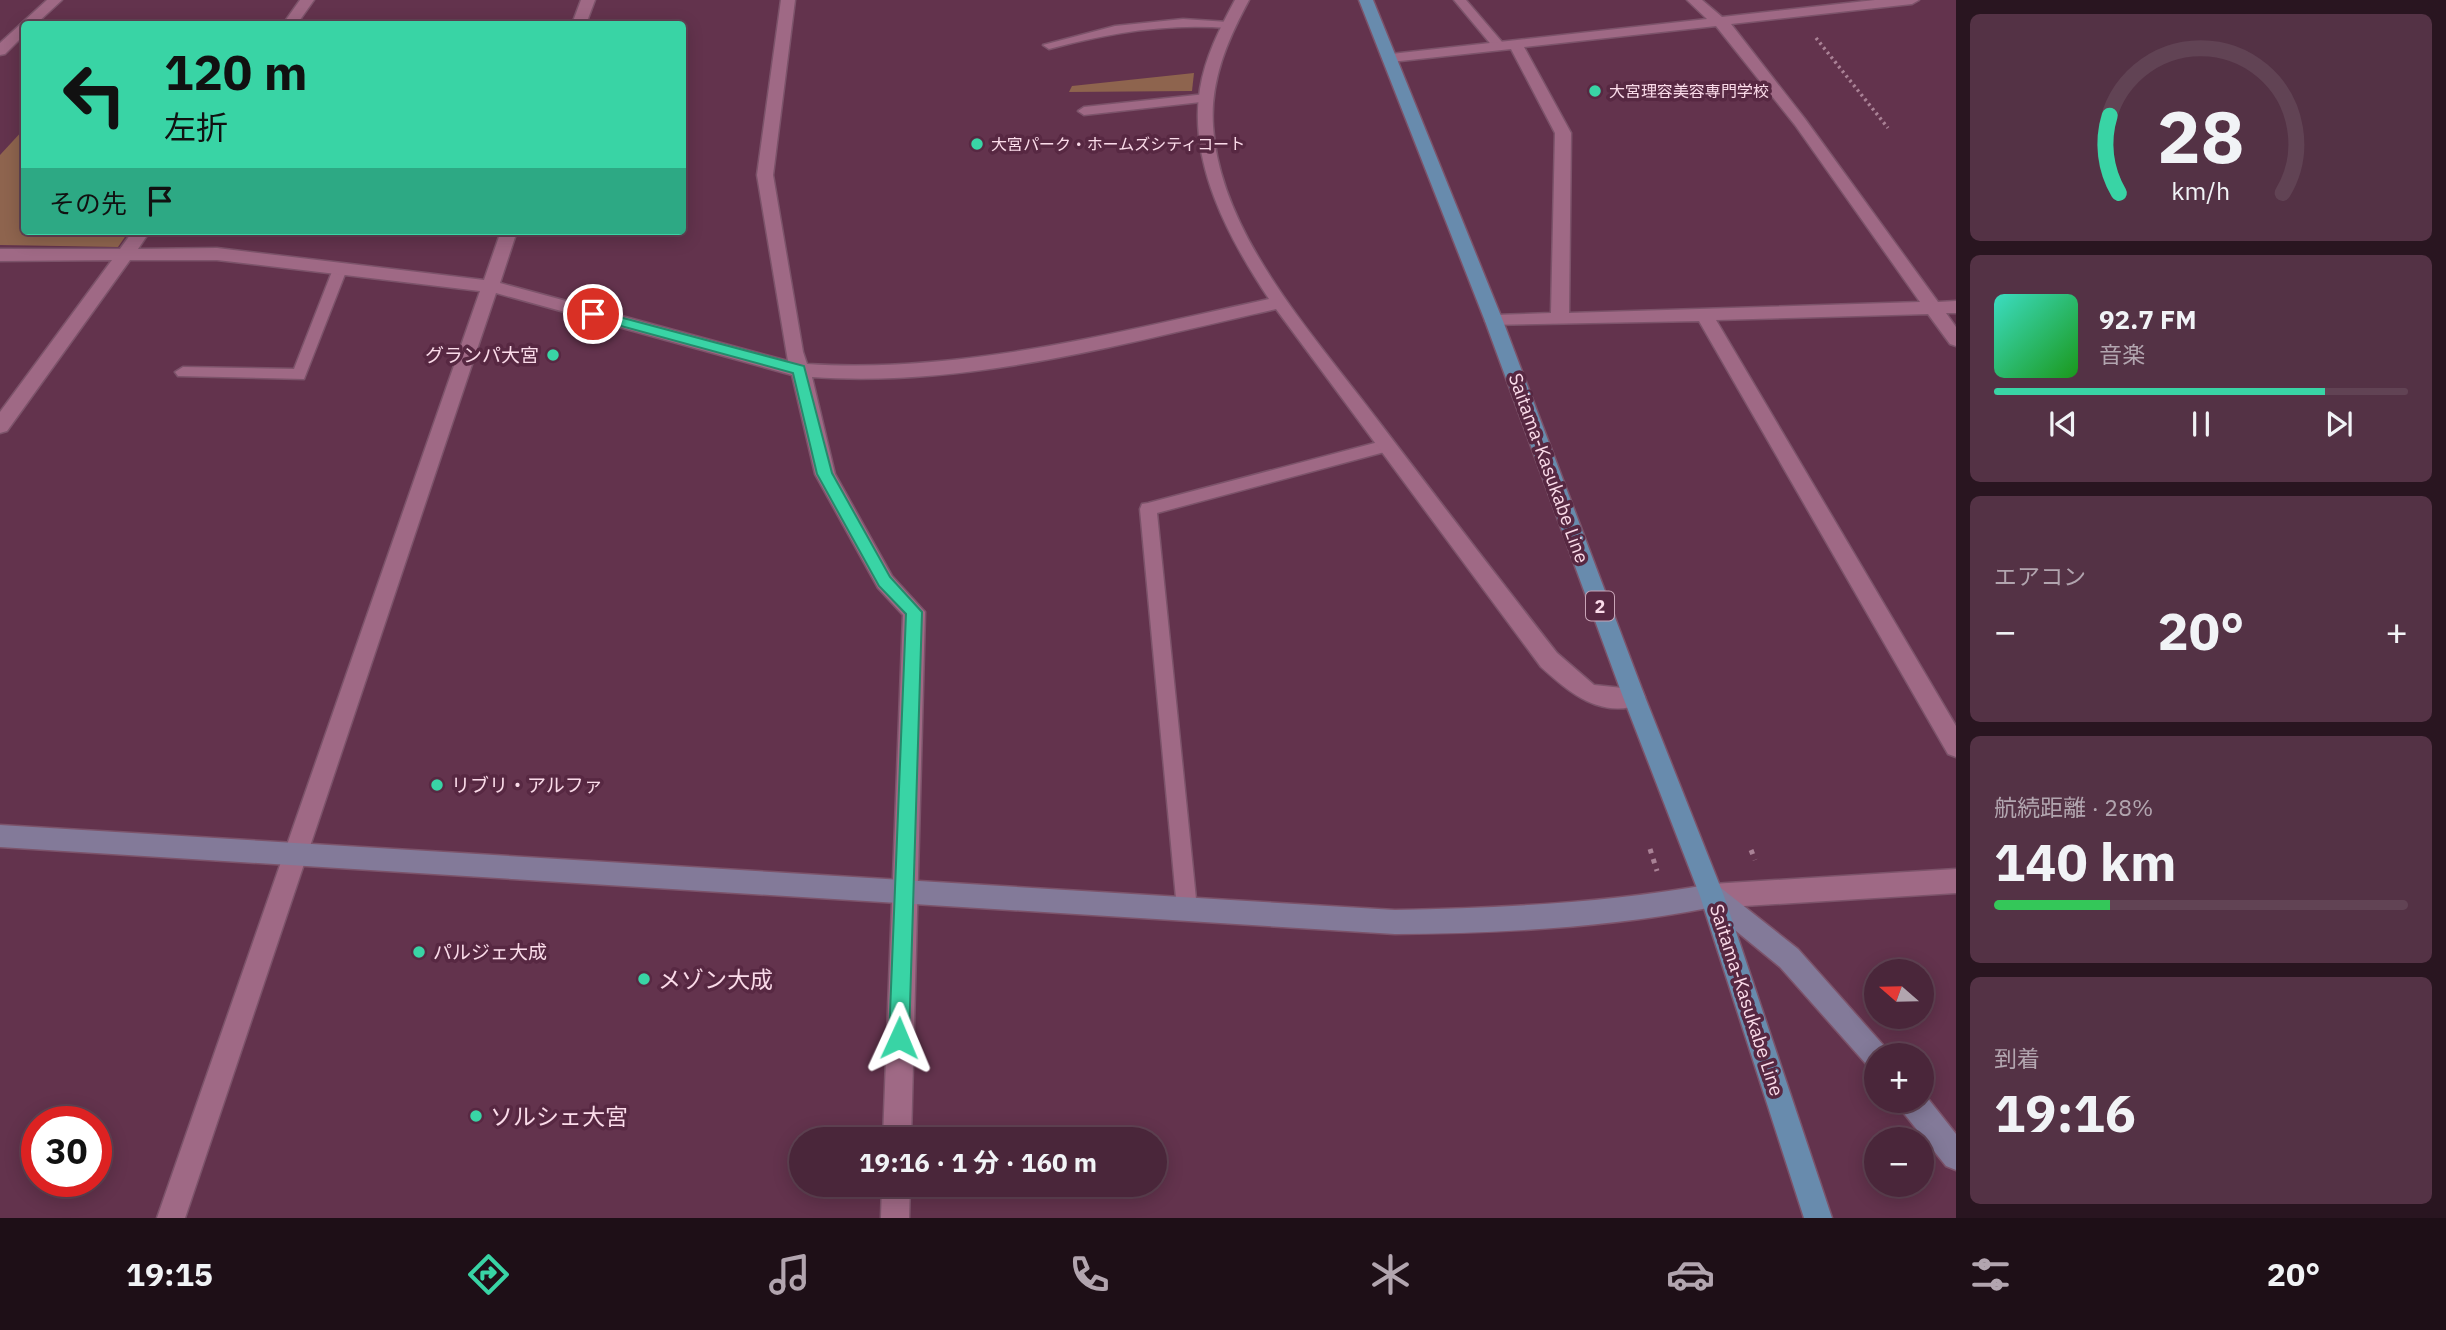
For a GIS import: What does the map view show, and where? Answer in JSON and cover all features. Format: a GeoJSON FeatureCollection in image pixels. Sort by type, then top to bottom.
{"type":"FeatureCollection","features":[{"type":"Feature","properties":{"kind":"main road","name":"Saitama-Kasukabe Line"},"geometry":{"type":"LineString","coordinates":[[1366,0],[1494,321],[1634,697],[1712,896],[1818,1218]]}},
{"type":"Feature","properties":{"kind":"street"},"geometry":{"type":"LineString","coordinates":[[32,21],[55,0]]}},
{"type":"Feature","properties":{"kind":"street"},"geometry":{"type":"LineString","coordinates":[[292,21],[307,0]]}},
{"type":"Feature","properties":{"kind":"street"},"geometry":{"type":"LineString","coordinates":[[580,21],[588,0]]}},
{"type":"Feature","properties":{"kind":"street"},"geometry":{"type":"LineString","coordinates":[[788,0],[765,176],[794,352],[825,474],[884,582],[914,612],[897,1127]]}},
{"type":"Feature","properties":{"kind":"street"},"geometry":{"type":"LineString","coordinates":[[1242,0],[1213,59],[1206,98],[1208,145],[1221,197],[1231,222],[1280,302],[1549,660],[1587,695],[1610,699],[1634,697]]}},
{"type":"Feature","properties":{"kind":"street"},"geometry":{"type":"LineString","coordinates":[[1695,0],[1721,21],[1800,122],[1956,340]]}},
{"type":"Feature","properties":{"kind":"street"},"geometry":{"type":"LineString","coordinates":[[1391,58],[1912,0]]}},
{"type":"Feature","properties":{"kind":"street"},"geometry":{"type":"LineString","coordinates":[[0,51],[21,31]]}},
{"type":"Feature","properties":{"kind":"street"},"geometry":{"type":"LineString","coordinates":[[1515,43],[1563,133],[1560,319]]}},
{"type":"Feature","properties":{"kind":"street"},"geometry":{"type":"LineString","coordinates":[[0,426],[139,235]]}},
{"type":"Feature","properties":{"kind":"street"},"geometry":{"type":"LineString","coordinates":[[171,1218],[508,235]]}},
{"type":"Feature","properties":{"kind":"street"},"geometry":{"type":"LineString","coordinates":[[0,255],[217,254],[490,286],[799,370],[861,374],[1035,356],[1280,302]]}},
{"type":"Feature","properties":{"kind":"street"},"geometry":{"type":"LineString","coordinates":[[1494,321],[1956,307]]}},
{"type":"Feature","properties":{"kind":"street"},"geometry":{"type":"LineString","coordinates":[[1704,315],[1956,747]]}},
{"type":"Feature","properties":{"kind":"street"},"geometry":{"type":"LineString","coordinates":[[0,836],[1395,922],[1470,921],[1661,906],[1712,896],[1956,881]]}},
{"type":"Feature","properties":{"kind":"street"},"geometry":{"type":"LineString","coordinates":[[1712,896],[1789,958],[1864,1043]]}},
{"type":"Feature","properties":{"kind":"street"},"geometry":{"type":"LineString","coordinates":[[1922,1113],[1956,1156]]}},
{"type":"Feature","properties":{"kind":"street"},"geometry":{"type":"LineString","coordinates":[[895,1218],[896,1197]]}},
{"type":"Feature","properties":{"kind":"lane"},"geometry":{"type":"LineString","coordinates":[[1460,0],[1498,45]]}},
{"type":"Feature","properties":{"kind":"lane"},"geometry":{"type":"LineString","coordinates":[[1049,45],[1096,32],[1119,29],[1213,23],[1228,25]]}},
{"type":"Feature","properties":{"kind":"lane"},"geometry":{"type":"LineString","coordinates":[[1084,111],[1206,98]]}},
{"type":"Feature","properties":{"kind":"lane"},"geometry":{"type":"LineString","coordinates":[[183,372],[299,375],[340,269]]}},
{"type":"Feature","properties":{"kind":"lane"},"geometry":{"type":"LineString","coordinates":[[1187,909],[1148,509],[1386,446]]}},
{"type":"Feature","properties":{"kind":"path"},"geometry":{"type":"LineString","coordinates":[[1797,14],[1888,128]]}},
{"type":"Feature","properties":{"kind":"path"},"geometry":{"type":"LineString","coordinates":[[1650,849],[1659,877],[1651,877]]}},
{"type":"Feature","properties":{"kind":"shaded area"},"geometry":{"type":"Polygon","coordinates":[[[1194,73],[1192,91],[1069,92],[1072,86],[1194,73]]]}},
{"type":"Feature","properties":{"kind":"shaded area"},"geometry":{"type":"Polygon","coordinates":[[[21,132],[21,235],[126,235],[118,247],[0,245],[0,155],[21,132]]]}},
{"type":"Feature","properties":{"kind":"place","name":"大宮理容美容専門学校"},"geometry":{"type":"Point","coordinates":[1595,91]}},
{"type":"Feature","properties":{"kind":"place","name":"大宮パーク・ホームズシティコート"},"geometry":{"type":"Point","coordinates":[977,144]}},
{"type":"Feature","properties":{"kind":"place","name":"グランパ大宮"},"geometry":{"type":"Point","coordinates":[553,355]}},
{"type":"Feature","properties":{"kind":"place","name":"リブリ・アルファ"},"geometry":{"type":"Point","coordinates":[437,785]}},
{"type":"Feature","properties":{"kind":"place","name":"パルジェ大成"},"geometry":{"type":"Point","coordinates":[419,952]}},
{"type":"Feature","properties":{"kind":"place","name":"メゾン大成"},"geometry":{"type":"Point","coordinates":[644,979]}},
{"type":"Feature","properties":{"kind":"place","name":"ソルシェ大宮"},"geometry":{"type":"Point","coordinates":[476,1116]}},
{"type":"Feature","properties":{"kind":"route"},"geometry":{"type":"LineString","coordinates":[[593,314],[799,370],[825,474],[884,582],[914,612],[899,1038]]}}]}
